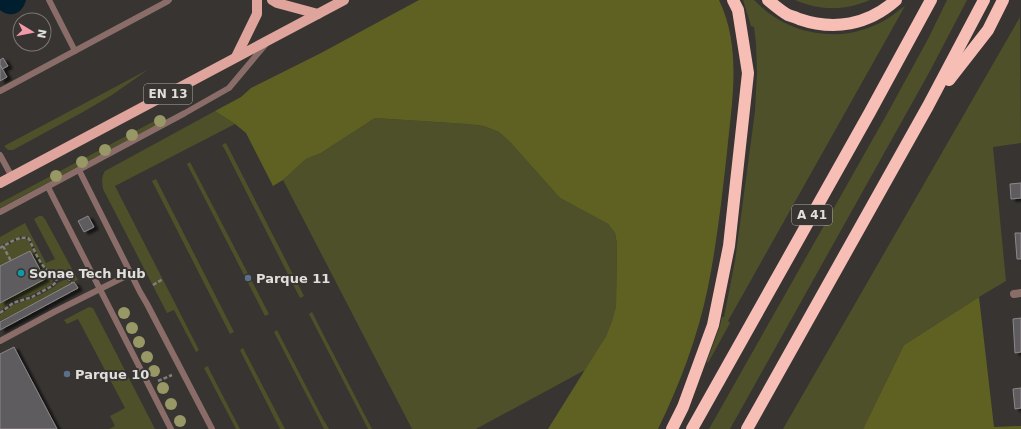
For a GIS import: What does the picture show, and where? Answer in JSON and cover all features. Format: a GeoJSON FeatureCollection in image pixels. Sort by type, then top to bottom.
{"type":"FeatureCollection","features":[{"type":"Feature","properties":{"kind":"highway"},"geometry":{"type":"LineString","coordinates":[[672,429],[683,407],[713,325],[729,246],[748,73],[738,10],[733,0]]}},
{"type":"Feature","properties":{"kind":"highway"},"geometry":{"type":"LineString","coordinates":[[768,0],[787,14],[810,22],[824,25],[838,25],[866,19],[889,6],[896,0]]}},
{"type":"Feature","properties":{"kind":"highway","name":"A 41"},"geometry":{"type":"LineString","coordinates":[[692,429],[870,112],[931,0]]}},
{"type":"Feature","properties":{"kind":"highway"},"geometry":{"type":"LineString","coordinates":[[747,429],[928,106],[984,0]]}},
{"type":"Feature","properties":{"kind":"highway"},"geometry":{"type":"LineString","coordinates":[[928,106],[988,30],[1003,0]]}},
{"type":"Feature","properties":{"kind":"main road"},"geometry":{"type":"LineString","coordinates":[[236,58],[257,14],[257,0]]}},
{"type":"Feature","properties":{"kind":"main road"},"geometry":{"type":"LineString","coordinates":[[272,0],[277,3],[318,14]]}},
{"type":"Feature","properties":{"kind":"main road","name":"EN 13"},"geometry":{"type":"LineString","coordinates":[[0,183],[344,0]]}},
{"type":"Feature","properties":{"kind":"lane"},"geometry":{"type":"LineString","coordinates":[[48,0],[75,51]]}},
{"type":"Feature","properties":{"kind":"lane"},"geometry":{"type":"LineString","coordinates":[[0,91],[169,0]]}},
{"type":"Feature","properties":{"kind":"lane"},"geometry":{"type":"LineString","coordinates":[[0,212],[230,88],[268,40]]}},
{"type":"Feature","properties":{"kind":"lane"},"geometry":{"type":"LineString","coordinates":[[0,155],[12,177]]}},
{"type":"Feature","properties":{"kind":"lane"},"geometry":{"type":"LineString","coordinates":[[79,170],[130,274],[212,429]]}},
{"type":"Feature","properties":{"kind":"lane"},"geometry":{"type":"LineString","coordinates":[[48,187],[171,429]]}},
{"type":"Feature","properties":{"kind":"lane"},"geometry":{"type":"LineString","coordinates":[[0,341],[130,274]]}},
{"type":"Feature","properties":{"kind":"path"},"geometry":{"type":"LineString","coordinates":[[11,261],[2,247],[24,237],[29,239],[46,270],[57,277],[69,279],[72,283]]}},
{"type":"Feature","properties":{"kind":"path"},"geometry":{"type":"LineString","coordinates":[[0,313],[13,303],[32,297],[52,286],[56,282],[57,277]]}},
{"type":"Feature","properties":{"kind":"path"},"geometry":{"type":"LineString","coordinates":[[153,285],[163,280]]}},
{"type":"Feature","properties":{"kind":"path"},"geometry":{"type":"LineString","coordinates":[[156,382],[181,370]]}},
{"type":"Feature","properties":{"kind":"green space"},"geometry":{"type":"Polygon","coordinates":[[[743,0],[754,0],[782,22],[796,28],[826,34],[846,34],[868,28],[884,21],[905,6],[728,321],[730,323],[708,363],[707,361],[722,317],[724,317],[735,261],[755,111],[757,73],[756,44],[754,27],[751,26],[743,0]]]}},
{"type":"Feature","properties":{"kind":"green space"},"geometry":{"type":"Polygon","coordinates":[[[795,0],[870,0],[842,8],[823,8],[795,0]]]}},
{"type":"Feature","properties":{"kind":"green space"},"geometry":{"type":"Polygon","coordinates":[[[947,0],[967,0],[930,71],[730,429],[709,429],[887,114],[928,39],[947,0]]]}},
{"type":"Feature","properties":{"kind":"green space"},"geometry":{"type":"Polygon","coordinates":[[[1020,17],[1021,143],[993,147],[1006,281],[904,345],[863,429],[783,429],[1020,17]]]}},
{"type":"Feature","properties":{"kind":"green space"},"geometry":{"type":"Polygon","coordinates":[[[149,69],[112,95],[13,150],[8,150],[4,146],[149,69]]]}},
{"type":"Feature","properties":{"kind":"green space"},"geometry":{"type":"Polygon","coordinates":[[[215,111],[235,124],[115,186],[199,350],[196,352],[174,310],[167,313],[103,189],[102,180],[105,171],[215,111]]]}},
{"type":"Feature","properties":{"kind":"green space"},"geometry":{"type":"Polygon","coordinates":[[[160,118],[163,119],[162,122],[0,208],[0,203],[160,118]]]}},
{"type":"Feature","properties":{"kind":"green space"},"geometry":{"type":"Polygon","coordinates":[[[375,118],[467,124],[484,126],[499,132],[510,142],[560,198],[608,224],[615,233],[617,244],[616,306],[606,336],[585,370],[476,429],[412,429],[283,180],[306,159],[321,153],[375,118]]]}},
{"type":"Feature","properties":{"kind":"green space"},"geometry":{"type":"Polygon","coordinates":[[[226,143],[304,296],[300,298],[222,145],[226,143]]]}},
{"type":"Feature","properties":{"kind":"green space"},"geometry":{"type":"Polygon","coordinates":[[[190,162],[269,314],[265,316],[187,164],[190,162]]]}},
{"type":"Feature","properties":{"kind":"green space"},"geometry":{"type":"Polygon","coordinates":[[[156,179],[234,332],[230,334],[152,181],[156,179]]]}},
{"type":"Feature","properties":{"kind":"green space"},"geometry":{"type":"Polygon","coordinates":[[[42,216],[45,219],[78,280],[74,282],[70,276],[56,273],[45,267],[30,239],[26,236],[21,236],[0,246],[0,237],[25,223],[46,263],[55,259],[34,219],[42,216]]]}},
{"type":"Feature","properties":{"kind":"green space"},"geometry":{"type":"Polygon","coordinates":[[[22,238],[28,240],[42,267],[53,277],[52,284],[31,295],[12,301],[0,311],[0,303],[45,279],[30,251],[0,266],[0,249],[22,238]]]}},
{"type":"Feature","properties":{"kind":"green space"},"geometry":{"type":"Polygon","coordinates":[[[64,280],[67,280],[71,284],[0,321],[0,315],[13,305],[38,296],[64,280]]]}},
{"type":"Feature","properties":{"kind":"green space"},"geometry":{"type":"Polygon","coordinates":[[[89,307],[93,308],[155,429],[109,429],[115,426],[110,416],[125,408],[78,319],[67,324],[64,320],[89,307]]]}},
{"type":"Feature","properties":{"kind":"green space"},"geometry":{"type":"Polygon","coordinates":[[[312,312],[372,429],[368,429],[309,314],[312,312]]]}},
{"type":"Feature","properties":{"kind":"green space"},"geometry":{"type":"Polygon","coordinates":[[[277,330],[329,429],[324,429],[274,332],[277,330]]]}},
{"type":"Feature","properties":{"kind":"green space"},"geometry":{"type":"Polygon","coordinates":[[[243,348],[285,429],[280,429],[240,350],[243,348]]]}},
{"type":"Feature","properties":{"kind":"green space"},"geometry":{"type":"Polygon","coordinates":[[[208,366],[240,429],[236,429],[204,368],[208,366]]]}},
{"type":"Feature","properties":{"kind":"shaded area"},"geometry":{"type":"Polygon","coordinates":[[[419,0],[719,0],[731,37],[734,75],[717,236],[708,287],[694,342],[674,395],[658,429],[548,429],[606,336],[612,321],[616,306],[617,244],[615,233],[608,224],[560,198],[510,142],[499,132],[484,126],[467,124],[375,118],[321,153],[306,159],[283,180],[273,186],[246,133],[215,111],[241,97],[251,88],[321,53],[419,0]]]}},
{"type":"Feature","properties":{"kind":"shaded area"},"geometry":{"type":"Polygon","coordinates":[[[979,297],[994,427],[1021,426],[1021,429],[863,429],[904,345],[979,297]]]}},
{"type":"Feature","properties":{"kind":"water"},"geometry":{"type":"Polygon","coordinates":[[[0,0],[26,0],[22,8],[18,12],[8,14],[0,10],[0,0]]]}},
{"type":"Feature","properties":{"kind":"building"},"geometry":{"type":"Polygon","coordinates":[[[3,58],[8,66],[2,69],[0,60],[3,58]]]}},
{"type":"Feature","properties":{"kind":"building"},"geometry":{"type":"Polygon","coordinates":[[[0,65],[7,77],[0,81],[0,65]]]}},
{"type":"Feature","properties":{"kind":"building"},"geometry":{"type":"Polygon","coordinates":[[[1021,183],[1021,198],[1011,199],[1010,184],[1021,183]]]}},
{"type":"Feature","properties":{"kind":"building"},"geometry":{"type":"Polygon","coordinates":[[[88,216],[94,227],[84,232],[78,221],[88,216]]]}},
{"type":"Feature","properties":{"kind":"building"},"geometry":{"type":"Polygon","coordinates":[[[1015,233],[1021,233],[1021,259],[1017,259],[1015,233]]]}},
{"type":"Feature","properties":{"kind":"building","name":"Sonae Tech Hub"},"geometry":{"type":"Polygon","coordinates":[[[30,251],[45,279],[0,303],[0,266],[30,251]]]}},
{"type":"Feature","properties":{"kind":"building"},"geometry":{"type":"Polygon","coordinates":[[[74,282],[78,288],[0,330],[0,322],[74,282]]]}},
{"type":"Feature","properties":{"kind":"building"},"geometry":{"type":"Polygon","coordinates":[[[1021,318],[1021,352],[1015,353],[1013,319],[1021,318]]]}},
{"type":"Feature","properties":{"kind":"building"},"geometry":{"type":"Polygon","coordinates":[[[14,347],[57,429],[0,429],[0,354],[14,347]]]}},
{"type":"Feature","properties":{"kind":"building"},"geometry":{"type":"Polygon","coordinates":[[[1021,388],[1021,408],[1015,409],[1013,389],[1021,388]]]}},
{"type":"Feature","properties":{"kind":"place","name":"Sonae Tech Hub"},"geometry":{"type":"Point","coordinates":[21,273]}},
{"type":"Feature","properties":{"kind":"place","name":"Parque 11"},"geometry":{"type":"Point","coordinates":[248,278]}},
{"type":"Feature","properties":{"kind":"place","name":"Parque 10"},"geometry":{"type":"Point","coordinates":[67,374]}}]}
